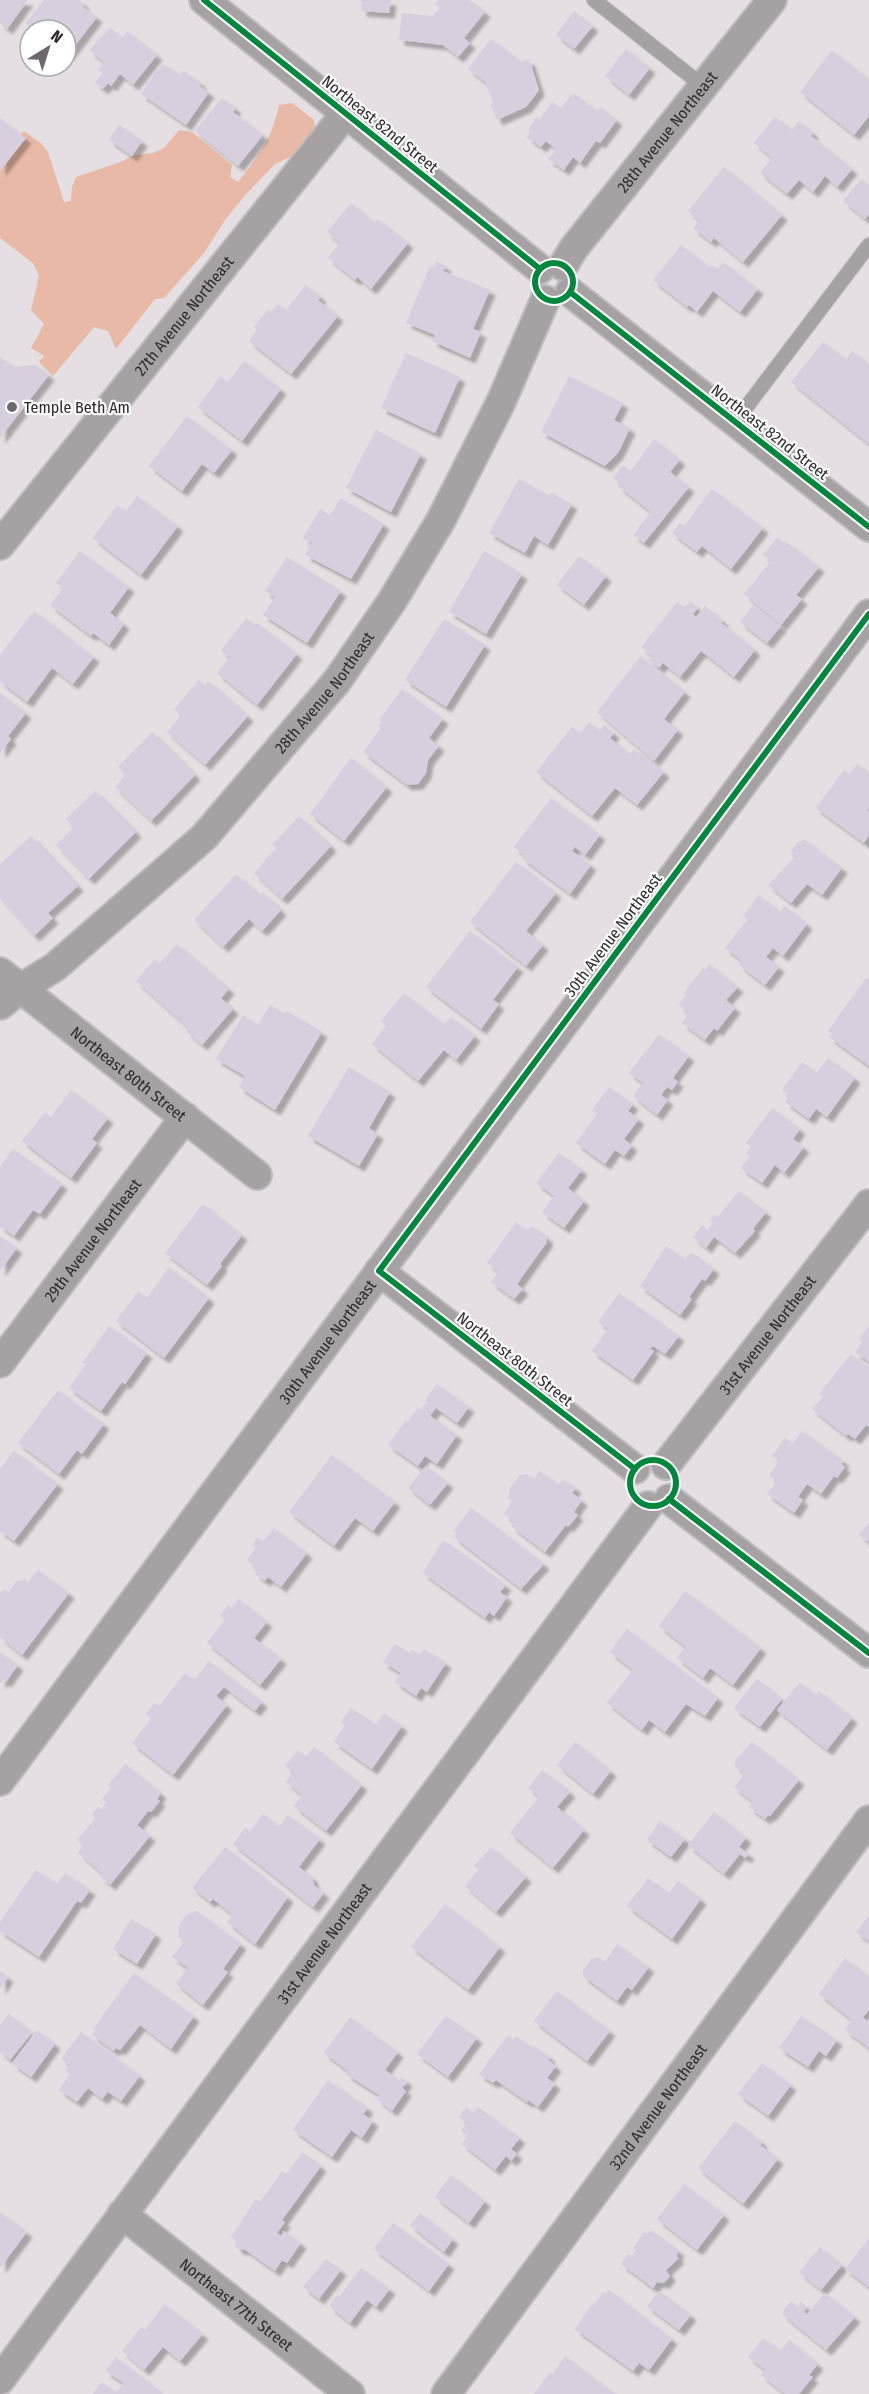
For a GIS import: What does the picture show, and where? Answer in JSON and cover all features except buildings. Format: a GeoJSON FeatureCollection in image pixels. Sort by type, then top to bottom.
{"type":"FeatureCollection","features":[{"type":"Feature","properties":{"kind":"street","name":"Northeast 82nd Street"},"geometry":{"type":"LineString","coordinates":[[204,0],[555,282],[869,527]]}},
{"type":"Feature","properties":{"kind":"street","name":"28th Avenue Northeast"},"geometry":{"type":"LineString","coordinates":[[7,988],[55,967],[204,837],[337,681],[392,602],[441,520],[501,402],[555,282],[574,248],[772,0]]}},
{"type":"Feature","properties":{"kind":"street","name":"27th Avenue Northeast"},"geometry":{"type":"LineString","coordinates":[[0,545],[346,113]]}},
{"type":"Feature","properties":{"kind":"street","name":"30th Avenue Northeast"},"geometry":{"type":"LineString","coordinates":[[0,1782],[869,614]]}},
{"type":"Feature","properties":{"kind":"street","name":"Northeast 80th Street"},"geometry":{"type":"LineString","coordinates":[[7,988],[185,1117],[257,1174]]}},
{"type":"Feature","properties":{"kind":"street","name":"29th Avenue Northeast"},"geometry":{"type":"LineString","coordinates":[[0,1363],[185,1117]]}},
{"type":"Feature","properties":{"kind":"street","name":"31st Avenue Northeast"},"geometry":{"type":"LineString","coordinates":[[666,1465],[869,1204]]}},
{"type":"Feature","properties":{"kind":"street","name":"Northeast 80th Street"},"geometry":{"type":"LineString","coordinates":[[379,1271],[635,1468]]}},
{"type":"Feature","properties":{"kind":"street"},"geometry":{"type":"LineString","coordinates":[[659,1503],[675,1487],[675,1479],[666,1465],[656,1460],[648,1461],[635,1468],[629,1483],[635,1498],[659,1503],[869,1653]]}},
{"type":"Feature","properties":{"kind":"street","name":"31st Avenue Northeast"},"geometry":{"type":"LineString","coordinates":[[0,2380],[122,2214],[659,1503]]}},
{"type":"Feature","properties":{"kind":"street","name":"32nd Avenue Northeast"},"geometry":{"type":"LineString","coordinates":[[446,2394],[869,1820]]}},
{"type":"Feature","properties":{"kind":"street","name":"Northeast 77th Street"},"geometry":{"type":"LineString","coordinates":[[122,2214],[350,2394]]}},
{"type":"Feature","properties":{"kind":"lane"},"geometry":{"type":"LineString","coordinates":[[594,0],[704,86]]}},
{"type":"Feature","properties":{"kind":"lane"},"geometry":{"type":"LineString","coordinates":[[735,422],[869,245]]}},
{"type":"Feature","properties":{"kind":"shaded area"},"geometry":{"type":"Polygon","coordinates":[[[292,103],[314,120],[315,135],[296,154],[275,164],[248,192],[225,220],[204,253],[164,298],[155,299],[116,349],[108,331],[94,327],[53,376],[39,362],[44,356],[31,348],[44,324],[31,310],[39,276],[33,263],[0,238],[0,171],[26,138],[21,134],[24,131],[42,144],[48,152],[64,202],[71,201],[72,187],[76,177],[132,156],[153,153],[164,148],[179,130],[192,132],[232,165],[230,177],[238,182],[264,146],[273,128],[279,105],[292,103]]]}},
{"type":"Feature","properties":{"kind":"cycle path"},"geometry":{"type":"LineString","coordinates":[[204,0],[540,269]]}},
{"type":"Feature","properties":{"kind":"cycle path"},"geometry":{"type":"LineString","coordinates":[[554,263],[568,268],[573,282],[568,296],[554,301],[540,296],[535,282],[540,268],[554,263]]}},
{"type":"Feature","properties":{"kind":"cycle path"},"geometry":{"type":"LineString","coordinates":[[570,292],[869,527]]}},
{"type":"Feature","properties":{"kind":"cycle path"},"geometry":{"type":"LineString","coordinates":[[635,1469],[379,1271],[869,614]]}},
{"type":"Feature","properties":{"kind":"cycle path"},"geometry":{"type":"LineString","coordinates":[[653,1460],[669,1467],[676,1483],[669,1499],[653,1506],[637,1499],[630,1483],[637,1467],[653,1460]]}},
{"type":"Feature","properties":{"kind":"cycle path"},"geometry":{"type":"LineString","coordinates":[[669,1499],[869,1653]]}},
{"type":"Feature","properties":{"kind":"place","name":"Temple Beth Am"},"geometry":{"type":"Point","coordinates":[12,407]}}]}
